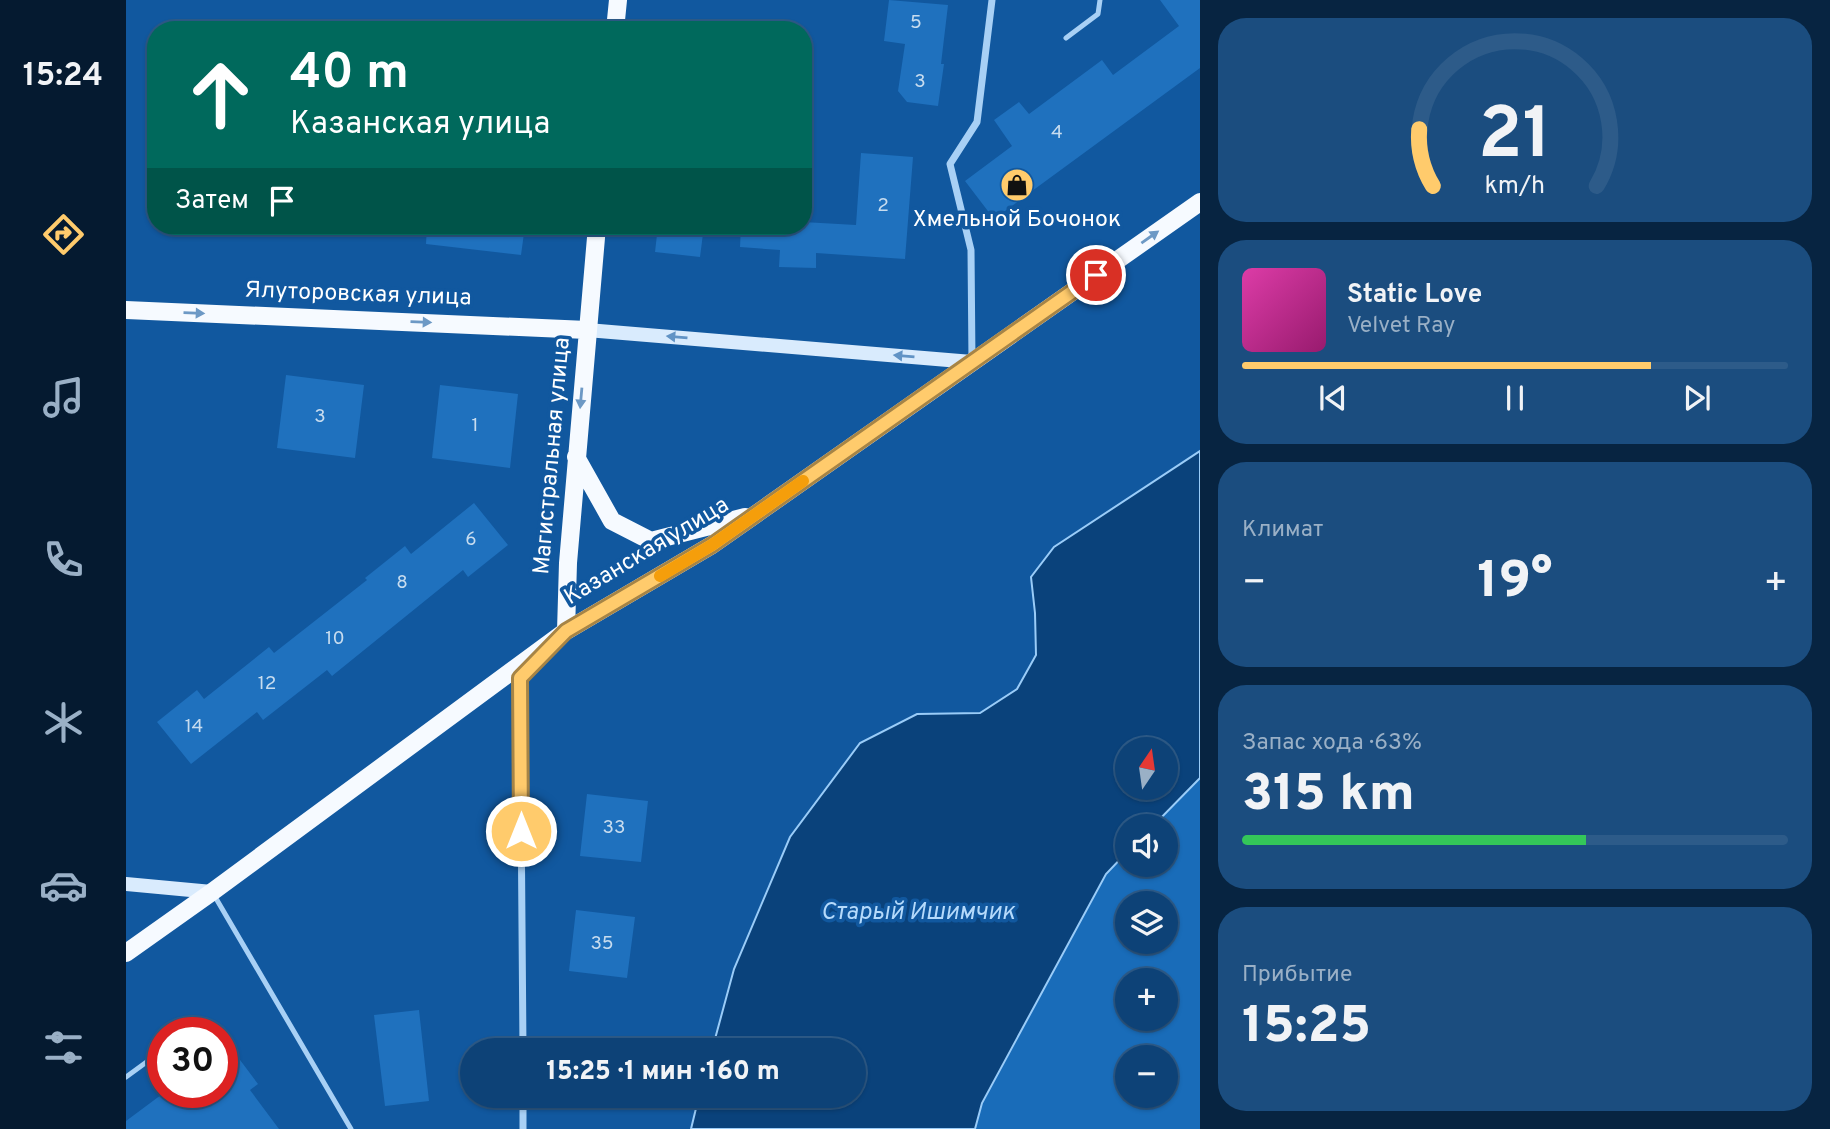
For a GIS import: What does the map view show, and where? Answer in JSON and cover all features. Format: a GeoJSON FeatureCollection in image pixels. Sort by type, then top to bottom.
{"type":"FeatureCollection","features":[{"type":"Feature","properties":{"kind":"main road"},"geometry":{"type":"LineString","coordinates":[[616,21],[618,0]]}},
{"type":"Feature","properties":{"kind":"main road","name":"Казанская улица"},"geometry":{"type":"LineString","coordinates":[[126,953],[566,631],[712,545],[1200,202]]}},
{"type":"Feature","properties":{"kind":"main road","name":"Магистральная улица"},"geometry":{"type":"LineString","coordinates":[[566,631],[576,457],[596,235]]}},
{"type":"Feature","properties":{"kind":"main road","name":"Ялуторовская улица"},"geometry":{"type":"LineString","coordinates":[[126,310],[587,330]]}},
{"type":"Feature","properties":{"kind":"main road"},"geometry":{"type":"LineString","coordinates":[[576,457],[612,521],[651,541],[755,515]]}},
{"type":"Feature","properties":{"kind":"street"},"geometry":{"type":"LineString","coordinates":[[587,330],[972,362],[971,250],[950,164],[976,122],[992,0]]}},
{"type":"Feature","properties":{"kind":"street"},"geometry":{"type":"LineString","coordinates":[[523,1038],[520,678],[566,631]]}},
{"type":"Feature","properties":{"kind":"street"},"geometry":{"type":"LineString","coordinates":[[126,884],[212,892]]}},
{"type":"Feature","properties":{"kind":"street"},"geometry":{"type":"LineString","coordinates":[[523,1108],[523,1129]]}},
{"type":"Feature","properties":{"kind":"lane"},"geometry":{"type":"LineString","coordinates":[[1066,38],[1098,14],[1100,0]]}},
{"type":"Feature","properties":{"kind":"lane"},"geometry":{"type":"LineString","coordinates":[[212,892],[351,1129]]}},
{"type":"Feature","properties":{"kind":"lane"},"geometry":{"type":"LineString","coordinates":[[126,1077],[147,1062]]}},
{"type":"Feature","properties":{"kind":"shaded area"},"geometry":{"type":"Polygon","coordinates":[[[1200,778],[1200,1129],[975,1129],[982,1103],[1106,874],[1115,865],[1115,877],[1178,877],[1178,814],[1165,814],[1200,778]]]}},
{"type":"Feature","properties":{"kind":"water","name":"Старый Ишимчик"},"geometry":{"type":"Polygon","coordinates":[[[1200,451],[1200,778],[1165,814],[1115,814],[1115,865],[1106,874],[982,1103],[975,1129],[691,1129],[696,1108],[866,1108],[866,1038],[715,1038],[734,969],[790,837],[860,743],[917,714],[980,713],[1017,689],[1036,655],[1031,577],[1054,547],[1200,451]]]}},
{"type":"Feature","properties":{"kind":"building"},"geometry":{"type":"Polygon","coordinates":[[[889,0],[948,5],[938,106],[907,102],[898,91],[905,44],[884,41],[889,0]]]}},
{"type":"Feature","properties":{"kind":"building"},"geometry":{"type":"Polygon","coordinates":[[[1160,0],[1200,0],[1200,68],[994,219],[965,181],[1012,146],[994,120],[1019,102],[1029,114],[1102,60],[1113,75],[1179,26],[1160,0]]]}},
{"type":"Feature","properties":{"kind":"building"},"geometry":{"type":"Polygon","coordinates":[[[861,153],[913,157],[905,259],[816,253],[816,268],[779,267],[780,250],[740,247],[741,235],[812,235],[812,223],[856,225],[861,153]]]}},
{"type":"Feature","properties":{"kind":"building"},"geometry":{"type":"Polygon","coordinates":[[[426,235],[524,235],[521,255],[426,244],[426,235]]]}},
{"type":"Feature","properties":{"kind":"building"},"geometry":{"type":"Polygon","coordinates":[[[657,235],[703,235],[700,257],[655,252],[657,235]]]}},
{"type":"Feature","properties":{"kind":"building"},"geometry":{"type":"Polygon","coordinates":[[[286,375],[364,385],[355,458],[277,448],[286,375]]]}},
{"type":"Feature","properties":{"kind":"building"},"geometry":{"type":"Polygon","coordinates":[[[440,385],[518,394],[510,468],[432,458],[440,385]]]}},
{"type":"Feature","properties":{"kind":"building"},"geometry":{"type":"Polygon","coordinates":[[[474,503],[508,545],[468,577],[463,570],[332,676],[327,670],[263,720],[257,712],[191,764],[157,722],[197,690],[204,699],[269,647],[274,653],[367,580],[365,578],[405,546],[411,554],[474,503]]]}},
{"type":"Feature","properties":{"kind":"building"},"geometry":{"type":"Polygon","coordinates":[[[587,794],[648,801],[641,862],[580,856],[587,794]]]}},
{"type":"Feature","properties":{"kind":"building"},"geometry":{"type":"Polygon","coordinates":[[[576,910],[635,917],[627,978],[569,971],[576,910]]]}},
{"type":"Feature","properties":{"kind":"building"},"geometry":{"type":"Polygon","coordinates":[[[419,1010],[429,1101],[385,1106],[374,1015],[419,1010]]]}},
{"type":"Feature","properties":{"kind":"building"},"geometry":{"type":"Polygon","coordinates":[[[238,1057],[258,1084],[250,1090],[279,1129],[126,1129],[126,1121],[147,1105],[147,1108],[238,1108],[238,1057]]]}},
{"type":"Feature","properties":{"kind":"slow traffic"},"geometry":{"type":"LineString","coordinates":[[660,576],[712,545],[803,481]]}},
{"type":"Feature","properties":{"kind":"place","name":"Хмельной Бочонок"},"geometry":{"type":"Point","coordinates":[1017,185]}},
{"type":"Feature","properties":{"kind":"route"},"geometry":{"type":"LineString","coordinates":[[521,831],[520,678],[566,631],[712,545],[1096,275]]}}]}
